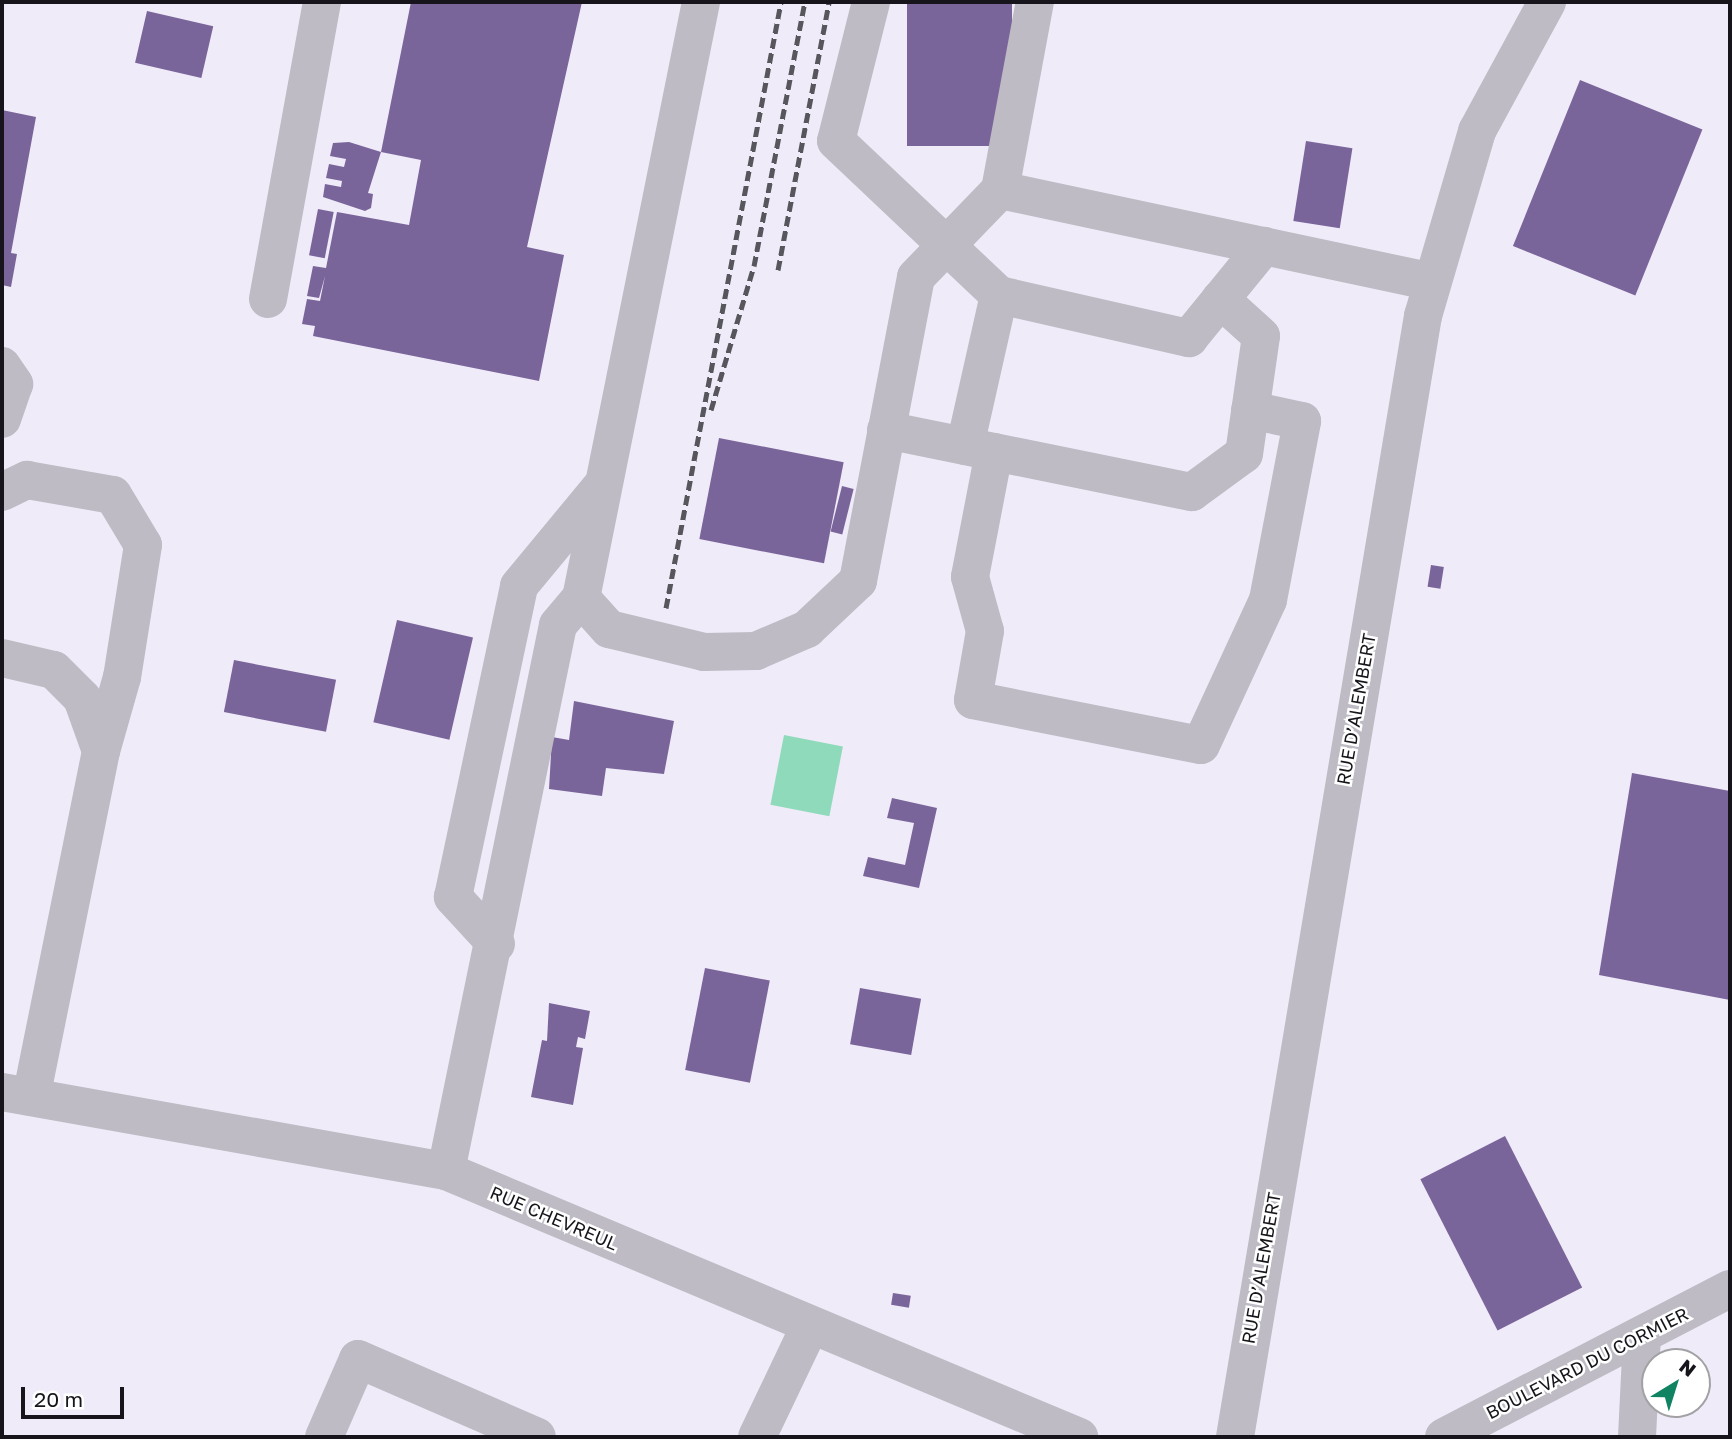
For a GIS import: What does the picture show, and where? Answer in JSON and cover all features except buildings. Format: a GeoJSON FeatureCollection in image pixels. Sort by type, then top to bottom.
{"type":"FeatureCollection","features":[{"type":"Feature","properties":{"kind":"street"},"geometry":{"type":"LineString","coordinates":[[268,299],[322,2]]}},
{"type":"Feature","properties":{"kind":"street"},"geometry":{"type":"LineString","coordinates":[[446,1171],[496,944],[558,625],[581,598],[701,2]]}},
{"type":"Feature","properties":{"kind":"street"},"geometry":{"type":"LineString","coordinates":[[871,2],[836,141],[999,295],[1189,338],[1264,246]]}},
{"type":"Feature","properties":{"kind":"street"},"geometry":{"type":"LineString","coordinates":[[581,598],[609,629],[704,652],[755,651],[807,629],[858,582],[916,276],[1000,190],[1035,2]]}},
{"type":"Feature","properties":{"kind":"street","name":"RUE D’ALEMBERT"},"geometry":{"type":"LineString","coordinates":[[1235,1437],[1431,282],[1477,131],[1547,2]]}},
{"type":"Feature","properties":{"kind":"street"},"geometry":{"type":"LineString","coordinates":[[1000,190],[1431,282]]}},
{"type":"Feature","properties":{"kind":"street"},"geometry":{"type":"LineString","coordinates":[[999,295],[979,449],[970,577],[985,631],[972,700],[1201,745],[1268,600],[1302,421],[1250,410]]}},
{"type":"Feature","properties":{"kind":"street"},"geometry":{"type":"LineString","coordinates":[[886,430],[1192,492],[1244,454],[1261,336],[1220,299]]}},
{"type":"Feature","properties":{"kind":"street"},"geometry":{"type":"LineString","coordinates":[[2,366],[14,384],[2,419]]}},
{"type":"Feature","properties":{"kind":"street"},"geometry":{"type":"LineString","coordinates":[[4,484],[27,480],[113,495],[143,545],[122,677],[101,751],[16,1095]]}},
{"type":"Feature","properties":{"kind":"street"},"geometry":{"type":"LineString","coordinates":[[496,944],[453,897],[519,586],[603,484]]}},
{"type":"Feature","properties":{"kind":"street"},"geometry":{"type":"LineString","coordinates":[[2,658],[54,670],[82,698],[101,751]]}},
{"type":"Feature","properties":{"kind":"street","name":"RUE CHEVREUL"},"geometry":{"type":"LineString","coordinates":[[16,1095],[446,1171],[809,1328],[1079,1437]]}},
{"type":"Feature","properties":{"kind":"street","name":"BOULEVARD DU CORMIER"},"geometry":{"type":"LineString","coordinates":[[1444,1437],[1730,1289]]}},
{"type":"Feature","properties":{"kind":"street"},"geometry":{"type":"LineString","coordinates":[[757,1437],[809,1328]]}},
{"type":"Feature","properties":{"kind":"street"},"geometry":{"type":"LineString","coordinates":[[1637,1437],[1642,1335]]}},
{"type":"Feature","properties":{"kind":"street"},"geometry":{"type":"LineString","coordinates":[[324,1437],[358,1359],[537,1437]]}},
{"type":"Feature","properties":{"kind":"shaded area"},"geometry":{"type":"Polygon","coordinates":[[[2,2],[1730,2],[1730,1437],[2,1437],[2,2]]]}},
{"type":"Feature","properties":{"kind":"shaded area"},"geometry":{"type":"Polygon","coordinates":[[[784,735],[843,746],[829,816],[770,805],[784,735]]]}},
{"type":"Feature","properties":{"kind":"railway"},"geometry":{"type":"LineString","coordinates":[[666,608],[781,2]]}},
{"type":"Feature","properties":{"kind":"railway"},"geometry":{"type":"LineString","coordinates":[[711,410],[754,266],[805,2]]}},
{"type":"Feature","properties":{"kind":"railway"},"geometry":{"type":"LineString","coordinates":[[778,270],[829,2]]}}]}
